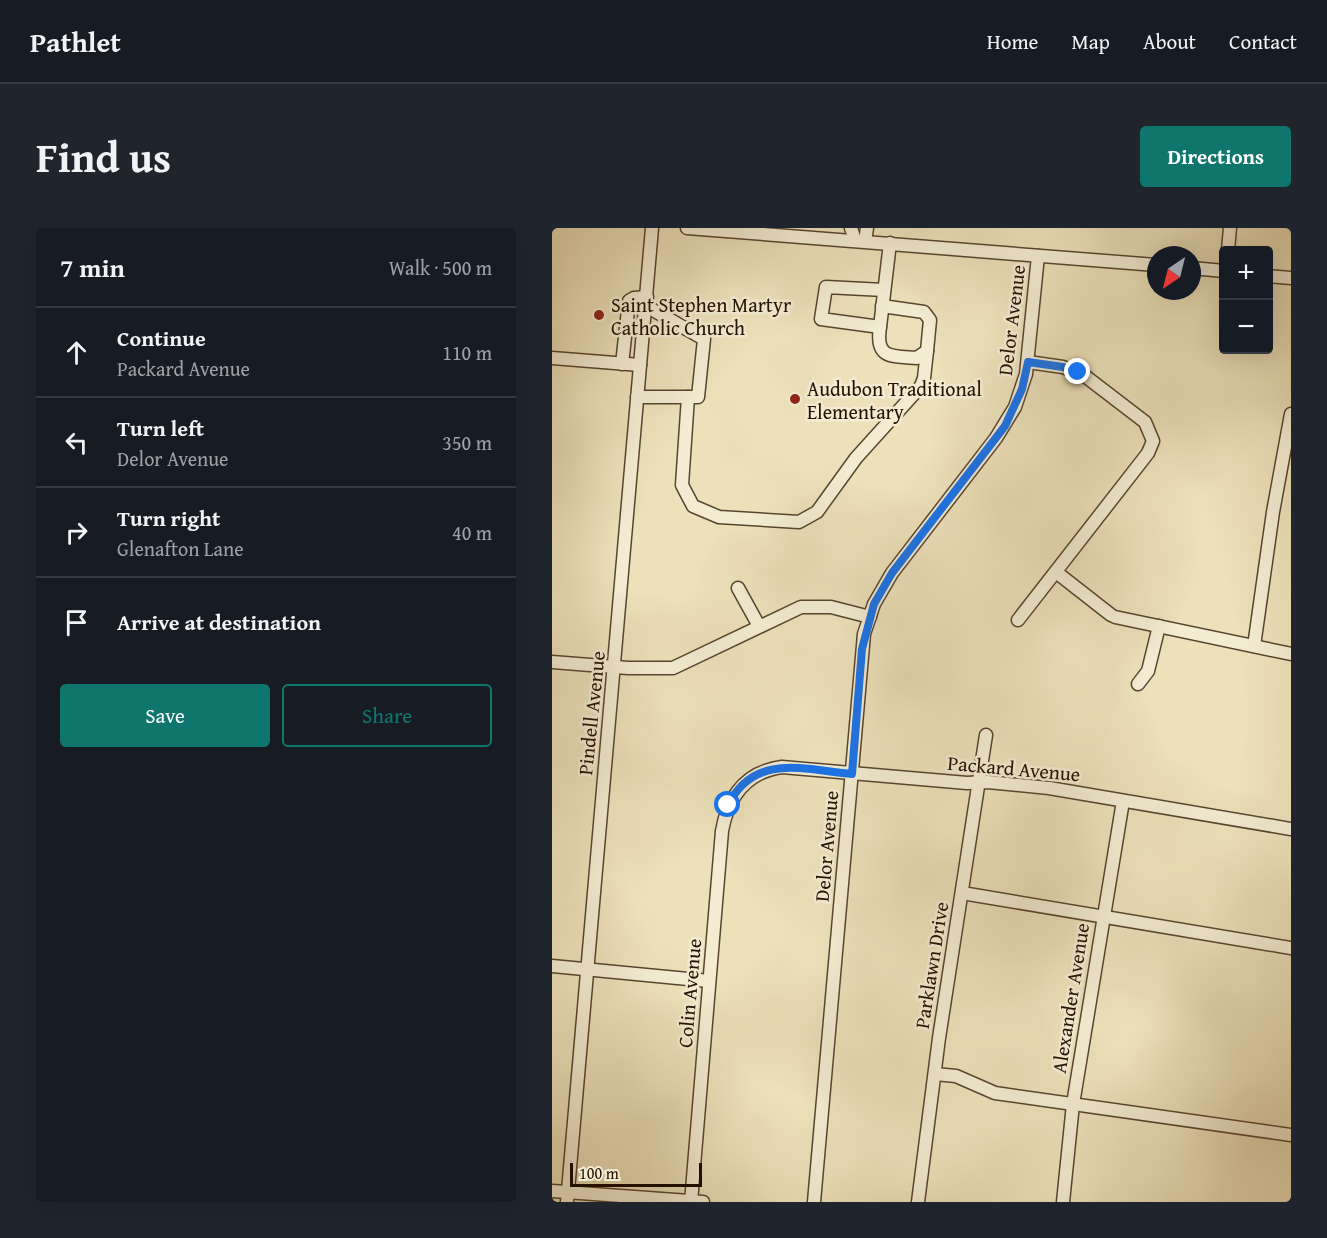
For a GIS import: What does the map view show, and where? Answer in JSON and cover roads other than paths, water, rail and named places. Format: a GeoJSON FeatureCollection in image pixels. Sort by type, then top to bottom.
{"type":"FeatureCollection","features":[{"type":"Feature","properties":{"kind":"street","name":"Pindell Avenue"},"geometry":{"type":"LineString","coordinates":[[568,1197],[652,228]]}},
{"type":"Feature","properties":{"kind":"street"},"geometry":{"type":"LineString","coordinates":[[687,228],[860,234],[890,243],[1147,264]]}},
{"type":"Feature","properties":{"kind":"street"},"geometry":{"type":"LineString","coordinates":[[1228,246],[1230,228]]}},
{"type":"Feature","properties":{"kind":"street"},"geometry":{"type":"LineString","coordinates":[[890,243],[878,342],[882,351],[890,356],[917,358],[927,351]]}},
{"type":"Feature","properties":{"kind":"street","name":"Delor Avenue"},"geometry":{"type":"LineString","coordinates":[[814,1202],[862,649],[874,604],[892,573],[1005,426],[1022,389],[1028,362],[1038,256]]}},
{"type":"Feature","properties":{"kind":"street"},"geometry":{"type":"LineString","coordinates":[[1201,269],[1219,271]]}},
{"type":"Feature","properties":{"kind":"street"},"geometry":{"type":"LineString","coordinates":[[1273,276],[1291,278]]}},
{"type":"Feature","properties":{"kind":"street"},"geometry":{"type":"LineString","coordinates":[[880,327],[821,319],[826,287],[884,290]]}},
{"type":"Feature","properties":{"kind":"street"},"geometry":{"type":"LineString","coordinates":[[622,364],[629,301],[646,302],[704,339],[698,397],[638,397]]}},
{"type":"Feature","properties":{"kind":"street"},"geometry":{"type":"LineString","coordinates":[[688,397],[682,485],[693,506],[719,517],[799,522],[817,512],[864,449],[921,386],[924,378],[930,320],[924,312],[882,306]]}},
{"type":"Feature","properties":{"kind":"street"},"geometry":{"type":"LineString","coordinates":[[552,358],[640,365]]}},
{"type":"Feature","properties":{"kind":"street"},"geometry":{"type":"LineString","coordinates":[[1018,620],[1148,453],[1152,436],[1145,423],[1078,372],[1063,367],[1028,362]]}},
{"type":"Feature","properties":{"kind":"street"},"geometry":{"type":"LineString","coordinates":[[1254,646],[1288,447],[1291,414]]}},
{"type":"Feature","properties":{"kind":"street"},"geometry":{"type":"LineString","coordinates":[[1056,572],[1113,616],[1291,654]]}},
{"type":"Feature","properties":{"kind":"street"},"geometry":{"type":"LineString","coordinates":[[738,588],[759,626]]}},
{"type":"Feature","properties":{"kind":"street"},"geometry":{"type":"LineString","coordinates":[[552,662],[664,669],[682,666],[786,612],[810,606],[831,608],[870,617]]}},
{"type":"Feature","properties":{"kind":"street"},"geometry":{"type":"LineString","coordinates":[[1138,684],[1148,671],[1159,626]]}},
{"type":"Feature","properties":{"kind":"street","name":"Parklawn Drive"},"geometry":{"type":"LineString","coordinates":[[918,1202],[986,735]]}},
{"type":"Feature","properties":{"kind":"street","name":"Packard Avenue"},"geometry":{"type":"LineString","coordinates":[[737,790],[750,778],[773,768],[790,767],[852,774],[1049,788],[1291,829]]}},
{"type":"Feature","properties":{"kind":"street","name":"Colin Avenue"},"geometry":{"type":"LineString","coordinates":[[695,1202],[709,981],[722,831],[725,813],[737,790]]}},
{"type":"Feature","properties":{"kind":"street","name":"Alexander Avenue"},"geometry":{"type":"LineString","coordinates":[[1063,1202],[1073,1104],[1123,801]]}},
{"type":"Feature","properties":{"kind":"street"},"geometry":{"type":"LineString","coordinates":[[962,893],[1291,948]]}},
{"type":"Feature","properties":{"kind":"street"},"geometry":{"type":"LineString","coordinates":[[552,966],[709,981]]}},
{"type":"Feature","properties":{"kind":"street"},"geometry":{"type":"LineString","coordinates":[[935,1074],[956,1076],[995,1093],[1291,1135]]}},
{"type":"Feature","properties":{"kind":"street"},"geometry":{"type":"LineString","coordinates":[[552,1191],[568,1197],[695,1202]]}},
{"type":"Feature","properties":{"kind":"place","name":"Saint Stephen Martyr Catholic Church"},"geometry":{"type":"Point","coordinates":[599,315]}},
{"type":"Feature","properties":{"kind":"place","name":"Audubon Traditional Elementary"},"geometry":{"type":"Point","coordinates":[795,399]}}]}
